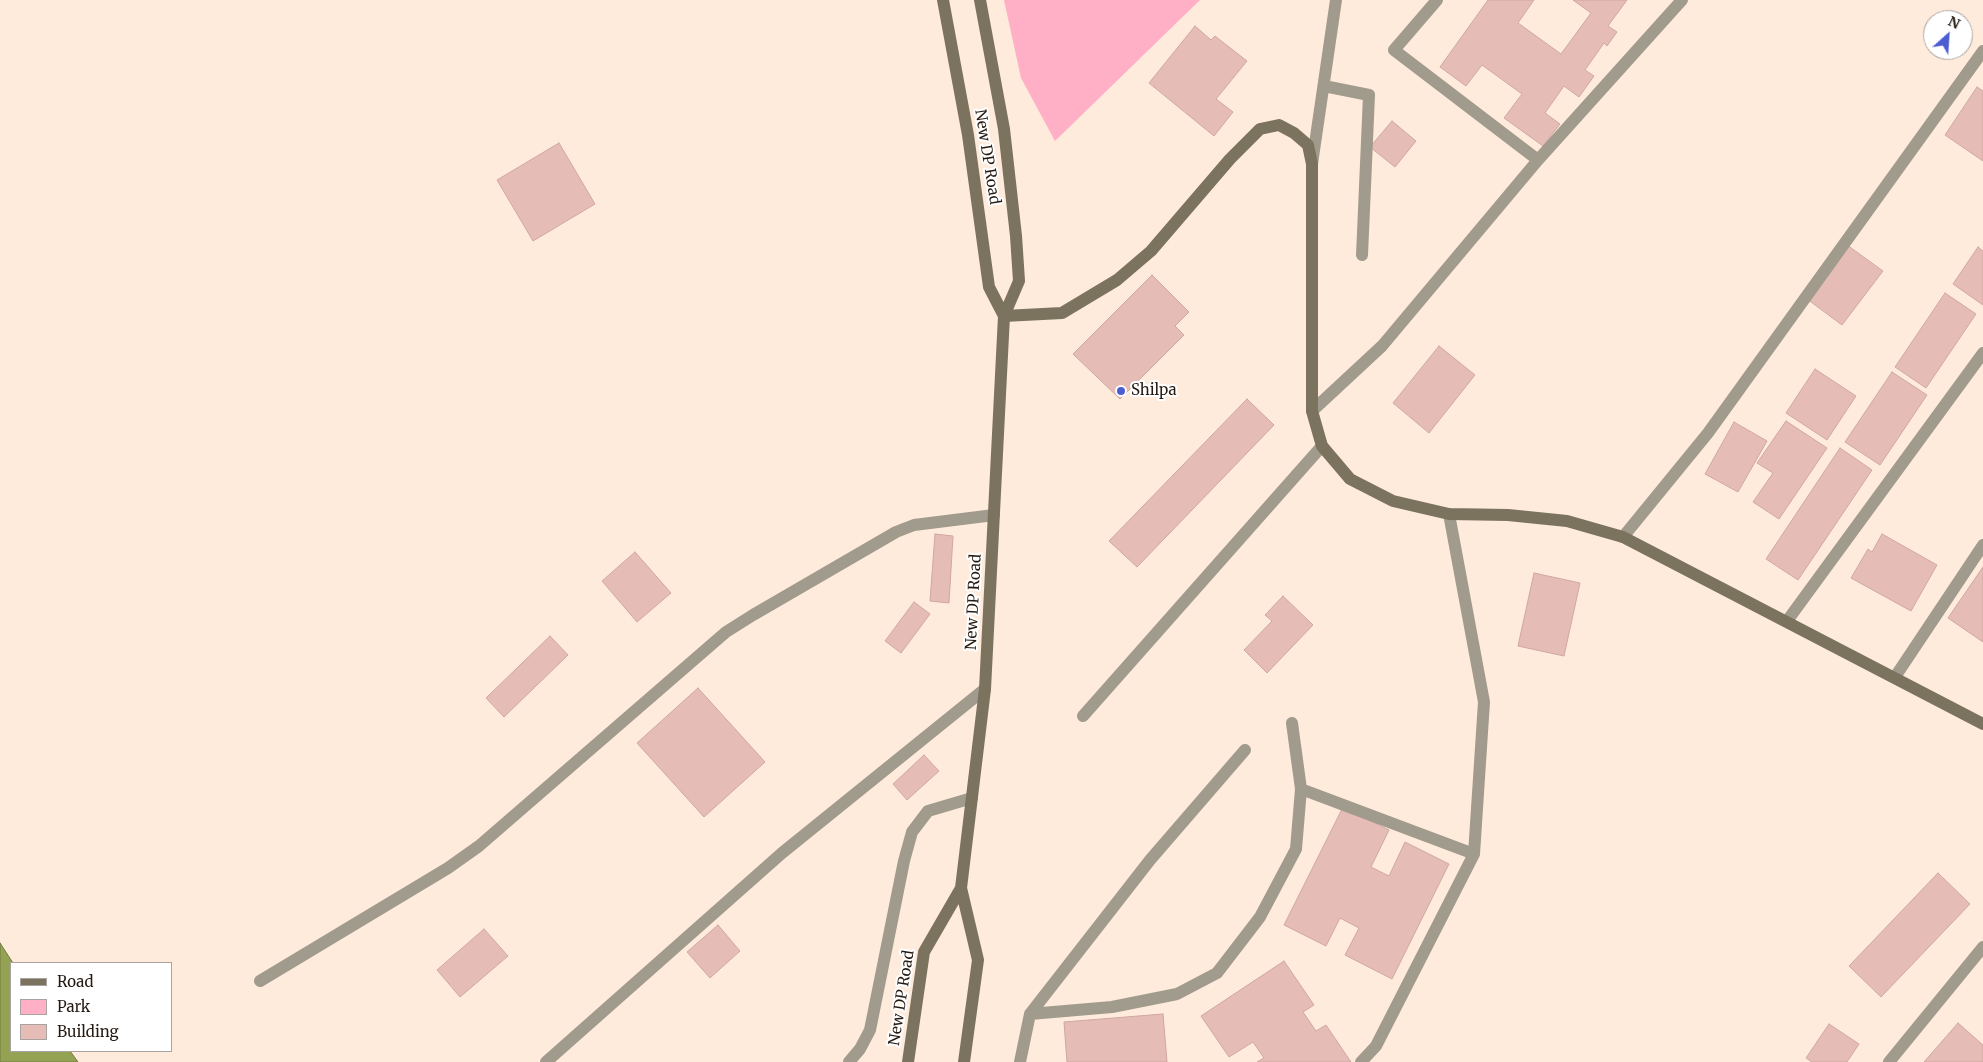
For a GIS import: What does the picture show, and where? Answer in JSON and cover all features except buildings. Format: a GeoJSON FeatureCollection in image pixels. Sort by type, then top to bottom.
{"type":"FeatureCollection","features":[{"type":"Feature","properties":{"kind":"main road","name":"New DP Road"},"geometry":{"type":"LineString","coordinates":[[943,0],[968,135],[988,287],[1004,316]]}},
{"type":"Feature","properties":{"kind":"main road","name":"New DP Road"},"geometry":{"type":"LineString","coordinates":[[964,1062],[978,960],[961,888],[985,689],[1004,316],[1019,282],[1016,236],[1004,129],[980,0]]}},
{"type":"Feature","properties":{"kind":"main road"},"geometry":{"type":"LineString","coordinates":[[1004,316],[1062,313],[1117,280],[1151,251],[1230,159],[1260,129],[1279,125],[1294,133],[1308,144],[1312,164],[1312,411],[1322,446],[1350,479],[1393,501],[1449,514],[1508,515],[1567,521],[1624,537],[1983,724]]}},
{"type":"Feature","properties":{"kind":"main road","name":"New DP Road"},"geometry":{"type":"LineString","coordinates":[[908,1062],[924,952],[961,888]]}},
{"type":"Feature","properties":{"kind":"street"},"geometry":{"type":"LineString","coordinates":[[1312,164],[1336,0]]}},
{"type":"Feature","properties":{"kind":"street"},"geometry":{"type":"LineString","coordinates":[[1437,0],[1394,50],[1538,160]]}},
{"type":"Feature","properties":{"kind":"street"},"geometry":{"type":"LineString","coordinates":[[1312,411],[1382,346],[1538,160],[1682,0]]}},
{"type":"Feature","properties":{"kind":"street"},"geometry":{"type":"LineString","coordinates":[[1624,537],[1708,433],[1983,51]]}},
{"type":"Feature","properties":{"kind":"street"},"geometry":{"type":"LineString","coordinates":[[1324,86],[1370,95],[1362,255]]}},
{"type":"Feature","properties":{"kind":"street"},"geometry":{"type":"LineString","coordinates":[[1787,621],[1983,353]]}},
{"type":"Feature","properties":{"kind":"street"},"geometry":{"type":"LineString","coordinates":[[1083,716],[1322,446]]}},
{"type":"Feature","properties":{"kind":"street"},"geometry":{"type":"LineString","coordinates":[[260,980],[448,868],[479,846],[726,632],[753,614],[896,532],[914,525],[994,514]]}},
{"type":"Feature","properties":{"kind":"street"},"geometry":{"type":"LineString","coordinates":[[1361,1062],[1376,1046],[1474,854],[1484,702],[1449,514]]}},
{"type":"Feature","properties":{"kind":"street"},"geometry":{"type":"LineString","coordinates":[[1895,677],[1983,545]]}},
{"type":"Feature","properties":{"kind":"street"},"geometry":{"type":"LineString","coordinates":[[546,1062],[782,853],[985,689]]}},
{"type":"Feature","properties":{"kind":"street"},"geometry":{"type":"LineString","coordinates":[[1030,1014],[1112,1007],[1177,994],[1217,973],[1260,917],[1296,850],[1301,790],[1292,723]]}},
{"type":"Feature","properties":{"kind":"street"},"geometry":{"type":"LineString","coordinates":[[1020,1062],[1030,1014],[1150,860],[1245,750]]}},
{"type":"Feature","properties":{"kind":"street"},"geometry":{"type":"LineString","coordinates":[[1301,790],[1474,854]]}},
{"type":"Feature","properties":{"kind":"street"},"geometry":{"type":"LineString","coordinates":[[850,1062],[860,1050],[870,1030],[904,861],[912,832],[928,811],[972,798]]}},
{"type":"Feature","properties":{"kind":"street"},"geometry":{"type":"LineString","coordinates":[[1889,1062],[1983,947]]}},
{"type":"Feature","properties":{"kind":"green space"},"geometry":{"type":"Polygon","coordinates":[[[1004,0],[1200,0],[1055,141],[1021,78],[1004,0]]]}},
{"type":"Feature","properties":{"kind":"shaded area"},"geometry":{"type":"Polygon","coordinates":[[[0,943],[12,962],[10,962],[10,1052],[71,1052],[78,1062],[0,1062],[0,943]]]}},
{"type":"Feature","properties":{"kind":"place","name":"Shilpa"},"geometry":{"type":"Point","coordinates":[1121,391]}}]}
